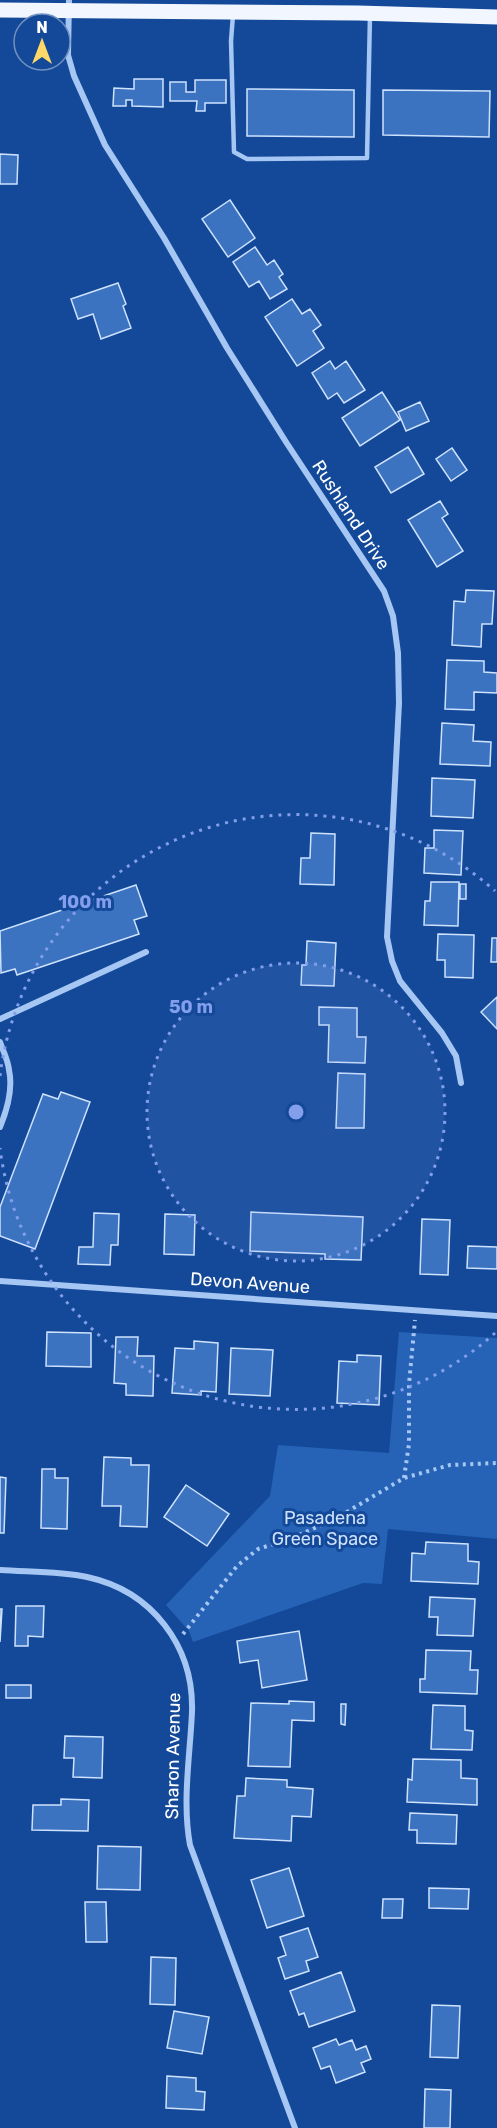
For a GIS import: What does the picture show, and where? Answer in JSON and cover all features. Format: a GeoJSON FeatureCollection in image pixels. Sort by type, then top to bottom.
{"type":"FeatureCollection","features":[{"type":"Feature","properties":{"kind":"main road"},"geometry":{"type":"LineString","coordinates":[[0,10],[69,5],[233,12],[362,11],[497,17]]}},
{"type":"Feature","properties":{"kind":"street","name":"Rushland Drive"},"geometry":{"type":"LineString","coordinates":[[69,5],[68,55],[74,76],[105,145],[164,238],[227,348],[280,433],[384,591],[390,607],[398,653],[399,703],[387,937],[392,961],[400,981],[442,1034],[456,1056],[461,1083]]}},
{"type":"Feature","properties":{"kind":"street"},"geometry":{"type":"LineString","coordinates":[[0,1019],[146,952]]}},
{"type":"Feature","properties":{"kind":"street"},"geometry":{"type":"LineString","coordinates":[[0,1042],[9,1070],[10,1085],[5,1114],[0,1126]]}},
{"type":"Feature","properties":{"kind":"street","name":"Devon Avenue"},"geometry":{"type":"LineString","coordinates":[[0,1281],[497,1316]]}},
{"type":"Feature","properties":{"kind":"street","name":"Sharon Avenue"},"geometry":{"type":"LineString","coordinates":[[0,1570],[85,1576],[110,1583],[135,1596],[156,1613],[177,1642],[190,1684],[192,1709],[186,1824],[189,1845],[295,2128]]}},
{"type":"Feature","properties":{"kind":"lane"},"geometry":{"type":"LineString","coordinates":[[233,12],[231,41],[234,152],[247,159],[367,158],[362,11]]}},
{"type":"Feature","properties":{"kind":"path"},"geometry":{"type":"LineString","coordinates":[[404,1478],[409,1444],[409,1384],[416,1310]]}},
{"type":"Feature","properties":{"kind":"path"},"geometry":{"type":"LineString","coordinates":[[177,1642],[237,1566],[258,1549],[290,1539],[335,1519],[404,1478],[450,1465],[497,1463]]}},
{"type":"Feature","properties":{"kind":"green space","name":"Pasadena Green Space"},"geometry":{"type":"Polygon","coordinates":[[[399,1332],[497,1338],[497,1539],[388,1529],[382,1584],[363,1583],[193,1642],[189,1631],[166,1605],[270,1496],[278,1445],[389,1453],[399,1332]]]}},
{"type":"Feature","properties":{"kind":"building"},"geometry":{"type":"Polygon","coordinates":[[[134,79],[163,79],[163,107],[132,106],[132,100],[126,100],[126,106],[113,106],[114,88],[134,89],[134,79]]]}},
{"type":"Feature","properties":{"kind":"building"},"geometry":{"type":"Polygon","coordinates":[[[195,80],[226,80],[226,103],[205,103],[205,111],[196,111],[197,101],[170,101],[170,82],[186,82],[186,92],[195,92],[195,80]]]}},
{"type":"Feature","properties":{"kind":"building"},"geometry":{"type":"Polygon","coordinates":[[[247,89],[354,90],[354,137],[247,136],[247,89]]]}},
{"type":"Feature","properties":{"kind":"building"},"geometry":{"type":"Polygon","coordinates":[[[383,90],[490,91],[489,137],[383,135],[383,90]]]}},
{"type":"Feature","properties":{"kind":"building"},"geometry":{"type":"Polygon","coordinates":[[[0,154],[18,155],[17,184],[0,184],[0,154]]]}},
{"type":"Feature","properties":{"kind":"building"},"geometry":{"type":"Polygon","coordinates":[[[230,200],[255,238],[228,257],[202,219],[230,200]]]}},
{"type":"Feature","properties":{"kind":"building"},"geometry":{"type":"Polygon","coordinates":[[[255,247],[267,265],[274,260],[283,274],[279,277],[287,289],[270,299],[259,281],[249,287],[233,262],[255,247]]]}},
{"type":"Feature","properties":{"kind":"building"},"geometry":{"type":"Polygon","coordinates":[[[118,283],[126,304],[123,306],[131,328],[101,339],[93,314],[78,319],[71,299],[118,283]]]}},
{"type":"Feature","properties":{"kind":"building"},"geometry":{"type":"Polygon","coordinates":[[[292,299],[302,314],[310,309],[321,325],[313,331],[324,348],[297,366],[265,317],[292,299]]]}},
{"type":"Feature","properties":{"kind":"building"},"geometry":{"type":"Polygon","coordinates":[[[330,361],[335,369],[346,361],[365,390],[344,403],[337,393],[328,399],[312,373],[330,361]]]}},
{"type":"Feature","properties":{"kind":"building"},"geometry":{"type":"Polygon","coordinates":[[[382,392],[400,420],[360,446],[342,418],[382,392]]]}},
{"type":"Feature","properties":{"kind":"building"},"geometry":{"type":"Polygon","coordinates":[[[420,402],[429,421],[406,431],[398,412],[420,402]]]}},
{"type":"Feature","properties":{"kind":"building"},"geometry":{"type":"Polygon","coordinates":[[[408,447],[424,474],[391,493],[375,467],[408,447]]]}},
{"type":"Feature","properties":{"kind":"building"},"geometry":{"type":"Polygon","coordinates":[[[452,448],[467,470],[451,481],[436,459],[452,448]]]}},
{"type":"Feature","properties":{"kind":"building"},"geometry":{"type":"Polygon","coordinates":[[[440,501],[448,514],[442,518],[463,551],[437,567],[408,520],[440,501]]]}},
{"type":"Feature","properties":{"kind":"building"},"geometry":{"type":"Polygon","coordinates":[[[466,590],[494,591],[492,624],[482,624],[481,647],[452,645],[454,601],[465,602],[466,590]]]}},
{"type":"Feature","properties":{"kind":"building"},"geometry":{"type":"Polygon","coordinates":[[[447,660],[484,661],[484,672],[497,673],[497,693],[474,692],[474,710],[445,709],[447,660]]]}},
{"type":"Feature","properties":{"kind":"building"},"geometry":{"type":"Polygon","coordinates":[[[442,723],[474,725],[473,741],[491,742],[490,766],[440,764],[442,723]]]}},
{"type":"Feature","properties":{"kind":"building"},"geometry":{"type":"Polygon","coordinates":[[[432,778],[475,780],[473,818],[431,816],[432,778]]]}},
{"type":"Feature","properties":{"kind":"building"},"geometry":{"type":"Polygon","coordinates":[[[434,830],[463,831],[461,875],[424,873],[425,848],[434,848],[434,830]]]}},
{"type":"Feature","properties":{"kind":"building"},"geometry":{"type":"Polygon","coordinates":[[[311,833],[335,834],[334,885],[300,884],[301,858],[310,858],[311,833]]]}},
{"type":"Feature","properties":{"kind":"building"},"geometry":{"type":"Polygon","coordinates":[[[431,882],[459,882],[458,926],[424,925],[425,901],[430,901],[431,882]]]}},
{"type":"Feature","properties":{"kind":"building"},"geometry":{"type":"Polygon","coordinates":[[[460,884],[466,884],[466,899],[460,899],[460,884]]]}},
{"type":"Feature","properties":{"kind":"building"},"geometry":{"type":"Polygon","coordinates":[[[136,885],[147,916],[134,920],[139,934],[17,975],[15,969],[1,973],[0,931],[136,885]]]}},
{"type":"Feature","properties":{"kind":"building"},"geometry":{"type":"Polygon","coordinates":[[[438,934],[474,935],[473,978],[445,977],[445,960],[437,960],[438,934]]]}},
{"type":"Feature","properties":{"kind":"building"},"geometry":{"type":"Polygon","coordinates":[[[492,938],[497,938],[497,962],[491,962],[492,938]]]}},
{"type":"Feature","properties":{"kind":"building"},"geometry":{"type":"Polygon","coordinates":[[[307,941],[336,943],[334,986],[301,985],[302,965],[306,965],[307,941]]]}},
{"type":"Feature","properties":{"kind":"building"},"geometry":{"type":"Polygon","coordinates":[[[497,997],[497,1029],[481,1012],[497,997]]]}},
{"type":"Feature","properties":{"kind":"building"},"geometry":{"type":"Polygon","coordinates":[[[319,1007],[357,1008],[357,1037],[366,1037],[365,1063],[328,1062],[329,1025],[319,1025],[319,1007]]]}},
{"type":"Feature","properties":{"kind":"building"},"geometry":{"type":"Polygon","coordinates":[[[338,1073],[365,1074],[364,1128],[336,1128],[338,1073]]]}},
{"type":"Feature","properties":{"kind":"building"},"geometry":{"type":"Polygon","coordinates":[[[61,1092],[90,1102],[35,1249],[0,1236],[0,1207],[43,1094],[58,1099],[61,1092]]]}},
{"type":"Feature","properties":{"kind":"building"},"geometry":{"type":"Polygon","coordinates":[[[251,1212],[363,1217],[361,1260],[325,1259],[325,1254],[250,1251],[251,1212]]]}},
{"type":"Feature","properties":{"kind":"building"},"geometry":{"type":"Polygon","coordinates":[[[94,1213],[119,1214],[118,1245],[111,1245],[110,1265],[78,1264],[79,1247],[93,1247],[94,1213]]]}},
{"type":"Feature","properties":{"kind":"building"},"geometry":{"type":"Polygon","coordinates":[[[165,1214],[195,1215],[194,1255],[164,1254],[165,1214]]]}},
{"type":"Feature","properties":{"kind":"building"},"geometry":{"type":"Polygon","coordinates":[[[422,1219],[450,1220],[448,1275],[420,1274],[422,1219]]]}},
{"type":"Feature","properties":{"kind":"building"},"geometry":{"type":"Polygon","coordinates":[[[468,1246],[497,1247],[497,1269],[467,1268],[468,1246]]]}},
{"type":"Feature","properties":{"kind":"building"},"geometry":{"type":"Polygon","coordinates":[[[47,1332],[91,1333],[91,1367],[46,1366],[47,1332]]]}},
{"type":"Feature","properties":{"kind":"building"},"geometry":{"type":"Polygon","coordinates":[[[116,1337],[138,1337],[137,1356],[154,1356],[153,1396],[126,1395],[126,1384],[114,1383],[116,1337]]]}},
{"type":"Feature","properties":{"kind":"building"},"geometry":{"type":"Polygon","coordinates":[[[194,1341],[218,1343],[216,1392],[201,1391],[201,1395],[172,1393],[175,1348],[194,1349],[194,1341]]]}},
{"type":"Feature","properties":{"kind":"building"},"geometry":{"type":"Polygon","coordinates":[[[231,1348],[273,1350],[270,1396],[229,1394],[231,1348]]]}},
{"type":"Feature","properties":{"kind":"building"},"geometry":{"type":"Polygon","coordinates":[[[357,1355],[381,1356],[379,1405],[337,1403],[339,1361],[357,1362],[357,1355]]]}},
{"type":"Feature","properties":{"kind":"building"},"geometry":{"type":"Polygon","coordinates":[[[104,1457],[131,1458],[131,1465],[149,1465],[147,1527],[120,1526],[121,1506],[102,1506],[104,1457]]]}},
{"type":"Feature","properties":{"kind":"building"},"geometry":{"type":"Polygon","coordinates":[[[42,1469],[55,1469],[55,1478],[68,1478],[67,1529],[41,1528],[42,1469]]]}},
{"type":"Feature","properties":{"kind":"building"},"geometry":{"type":"Polygon","coordinates":[[[0,1477],[6,1478],[4,1533],[0,1533],[0,1477]]]}},
{"type":"Feature","properties":{"kind":"building"},"geometry":{"type":"Polygon","coordinates":[[[186,1485],[229,1514],[207,1546],[164,1517],[186,1485]]]}},
{"type":"Feature","properties":{"kind":"building"},"geometry":{"type":"Polygon","coordinates":[[[426,1542],[468,1544],[468,1561],[479,1562],[478,1584],[411,1581],[412,1553],[425,1554],[426,1542]]]}},
{"type":"Feature","properties":{"kind":"building"},"geometry":{"type":"Polygon","coordinates":[[[430,1597],[475,1599],[473,1636],[437,1635],[438,1617],[429,1617],[430,1597]]]}},
{"type":"Feature","properties":{"kind":"building"},"geometry":{"type":"Polygon","coordinates":[[[16,1606],[44,1606],[43,1637],[28,1636],[28,1646],[15,1646],[16,1606]]]}},
{"type":"Feature","properties":{"kind":"building"},"geometry":{"type":"Polygon","coordinates":[[[0,1609],[2,1609],[0,1642],[0,1609]]]}},
{"type":"Feature","properties":{"kind":"building"},"geometry":{"type":"Polygon","coordinates":[[[299,1631],[307,1680],[262,1688],[258,1660],[240,1663],[237,1641],[299,1631]]]}},
{"type":"Feature","properties":{"kind":"building"},"geometry":{"type":"Polygon","coordinates":[[[426,1650],[471,1651],[470,1670],[478,1670],[477,1694],[420,1692],[420,1679],[425,1679],[426,1650]]]}},
{"type":"Feature","properties":{"kind":"building"},"geometry":{"type":"Polygon","coordinates":[[[6,1685],[31,1685],[31,1698],[6,1698],[6,1685]]]}},
{"type":"Feature","properties":{"kind":"building"},"geometry":{"type":"Polygon","coordinates":[[[289,1701],[314,1702],[314,1721],[292,1720],[290,1767],[248,1766],[251,1703],[289,1704],[289,1701]]]}},
{"type":"Feature","properties":{"kind":"building"},"geometry":{"type":"Polygon","coordinates":[[[341,1704],[346,1704],[345,1725],[341,1724],[341,1704]]]}},
{"type":"Feature","properties":{"kind":"building"},"geometry":{"type":"Polygon","coordinates":[[[433,1705],[465,1706],[465,1730],[473,1731],[472,1750],[431,1749],[433,1705]]]}},
{"type":"Feature","properties":{"kind":"building"},"geometry":{"type":"Polygon","coordinates":[[[65,1736],[103,1737],[102,1778],[73,1777],[74,1758],[64,1758],[65,1736]]]}},
{"type":"Feature","properties":{"kind":"building"},"geometry":{"type":"Polygon","coordinates":[[[413,1759],[461,1760],[461,1778],[477,1779],[477,1805],[407,1802],[408,1779],[412,1780],[413,1759]]]}},
{"type":"Feature","properties":{"kind":"building"},"geometry":{"type":"Polygon","coordinates":[[[246,1778],[287,1780],[287,1787],[313,1789],[311,1817],[292,1816],[291,1841],[234,1838],[237,1796],[245,1796],[246,1778]]]}},
{"type":"Feature","properties":{"kind":"building"},"geometry":{"type":"Polygon","coordinates":[[[61,1799],[89,1800],[88,1831],[32,1830],[33,1805],[61,1805],[61,1799]]]}},
{"type":"Feature","properties":{"kind":"building"},"geometry":{"type":"Polygon","coordinates":[[[410,1813],[457,1815],[456,1844],[417,1843],[417,1830],[409,1830],[410,1813]]]}},
{"type":"Feature","properties":{"kind":"building"},"geometry":{"type":"Polygon","coordinates":[[[98,1846],[141,1847],[140,1890],[97,1889],[98,1846]]]}},
{"type":"Feature","properties":{"kind":"building"},"geometry":{"type":"Polygon","coordinates":[[[289,1868],[304,1916],[267,1928],[251,1880],[289,1868]]]}},
{"type":"Feature","properties":{"kind":"building"},"geometry":{"type":"Polygon","coordinates":[[[429,1888],[469,1889],[468,1909],[429,1908],[429,1888]]]}},
{"type":"Feature","properties":{"kind":"building"},"geometry":{"type":"Polygon","coordinates":[[[383,1899],[403,1899],[402,1918],[382,1918],[383,1899]]]}},
{"type":"Feature","properties":{"kind":"building"},"geometry":{"type":"Polygon","coordinates":[[[85,1902],[106,1902],[107,1942],[86,1942],[85,1902]]]}},
{"type":"Feature","properties":{"kind":"building"},"geometry":{"type":"Polygon","coordinates":[[[308,1928],[318,1957],[306,1961],[309,1971],[285,1979],[278,1958],[286,1955],[280,1937],[308,1928]]]}},
{"type":"Feature","properties":{"kind":"building"},"geometry":{"type":"Polygon","coordinates":[[[151,1957],[176,1958],[175,2005],[150,2004],[151,1957]]]}},
{"type":"Feature","properties":{"kind":"building"},"geometry":{"type":"Polygon","coordinates":[[[341,1972],[355,2011],[309,2027],[304,2013],[299,2015],[290,1991],[341,1972]]]}},
{"type":"Feature","properties":{"kind":"building"},"geometry":{"type":"Polygon","coordinates":[[[432,2005],[460,2006],[458,2058],[430,2057],[432,2005]]]}},
{"type":"Feature","properties":{"kind":"building"},"geometry":{"type":"Polygon","coordinates":[[[174,2011],[209,2017],[202,2054],[167,2048],[174,2011]]]}},
{"type":"Feature","properties":{"kind":"building"},"geometry":{"type":"Polygon","coordinates":[[[336,2039],[339,2045],[352,2040],[356,2050],[366,2046],[371,2059],[361,2063],[365,2072],[336,2083],[330,2066],[321,2069],[313,2048],[336,2039]]]}},
{"type":"Feature","properties":{"kind":"building"},"geometry":{"type":"Polygon","coordinates":[[[167,2076],[196,2078],[196,2091],[205,2092],[204,2110],[166,2108],[167,2076]]]}},
{"type":"Feature","properties":{"kind":"building"},"geometry":{"type":"Polygon","coordinates":[[[425,2089],[451,2090],[450,2128],[424,2128],[425,2089]]]}}]}
